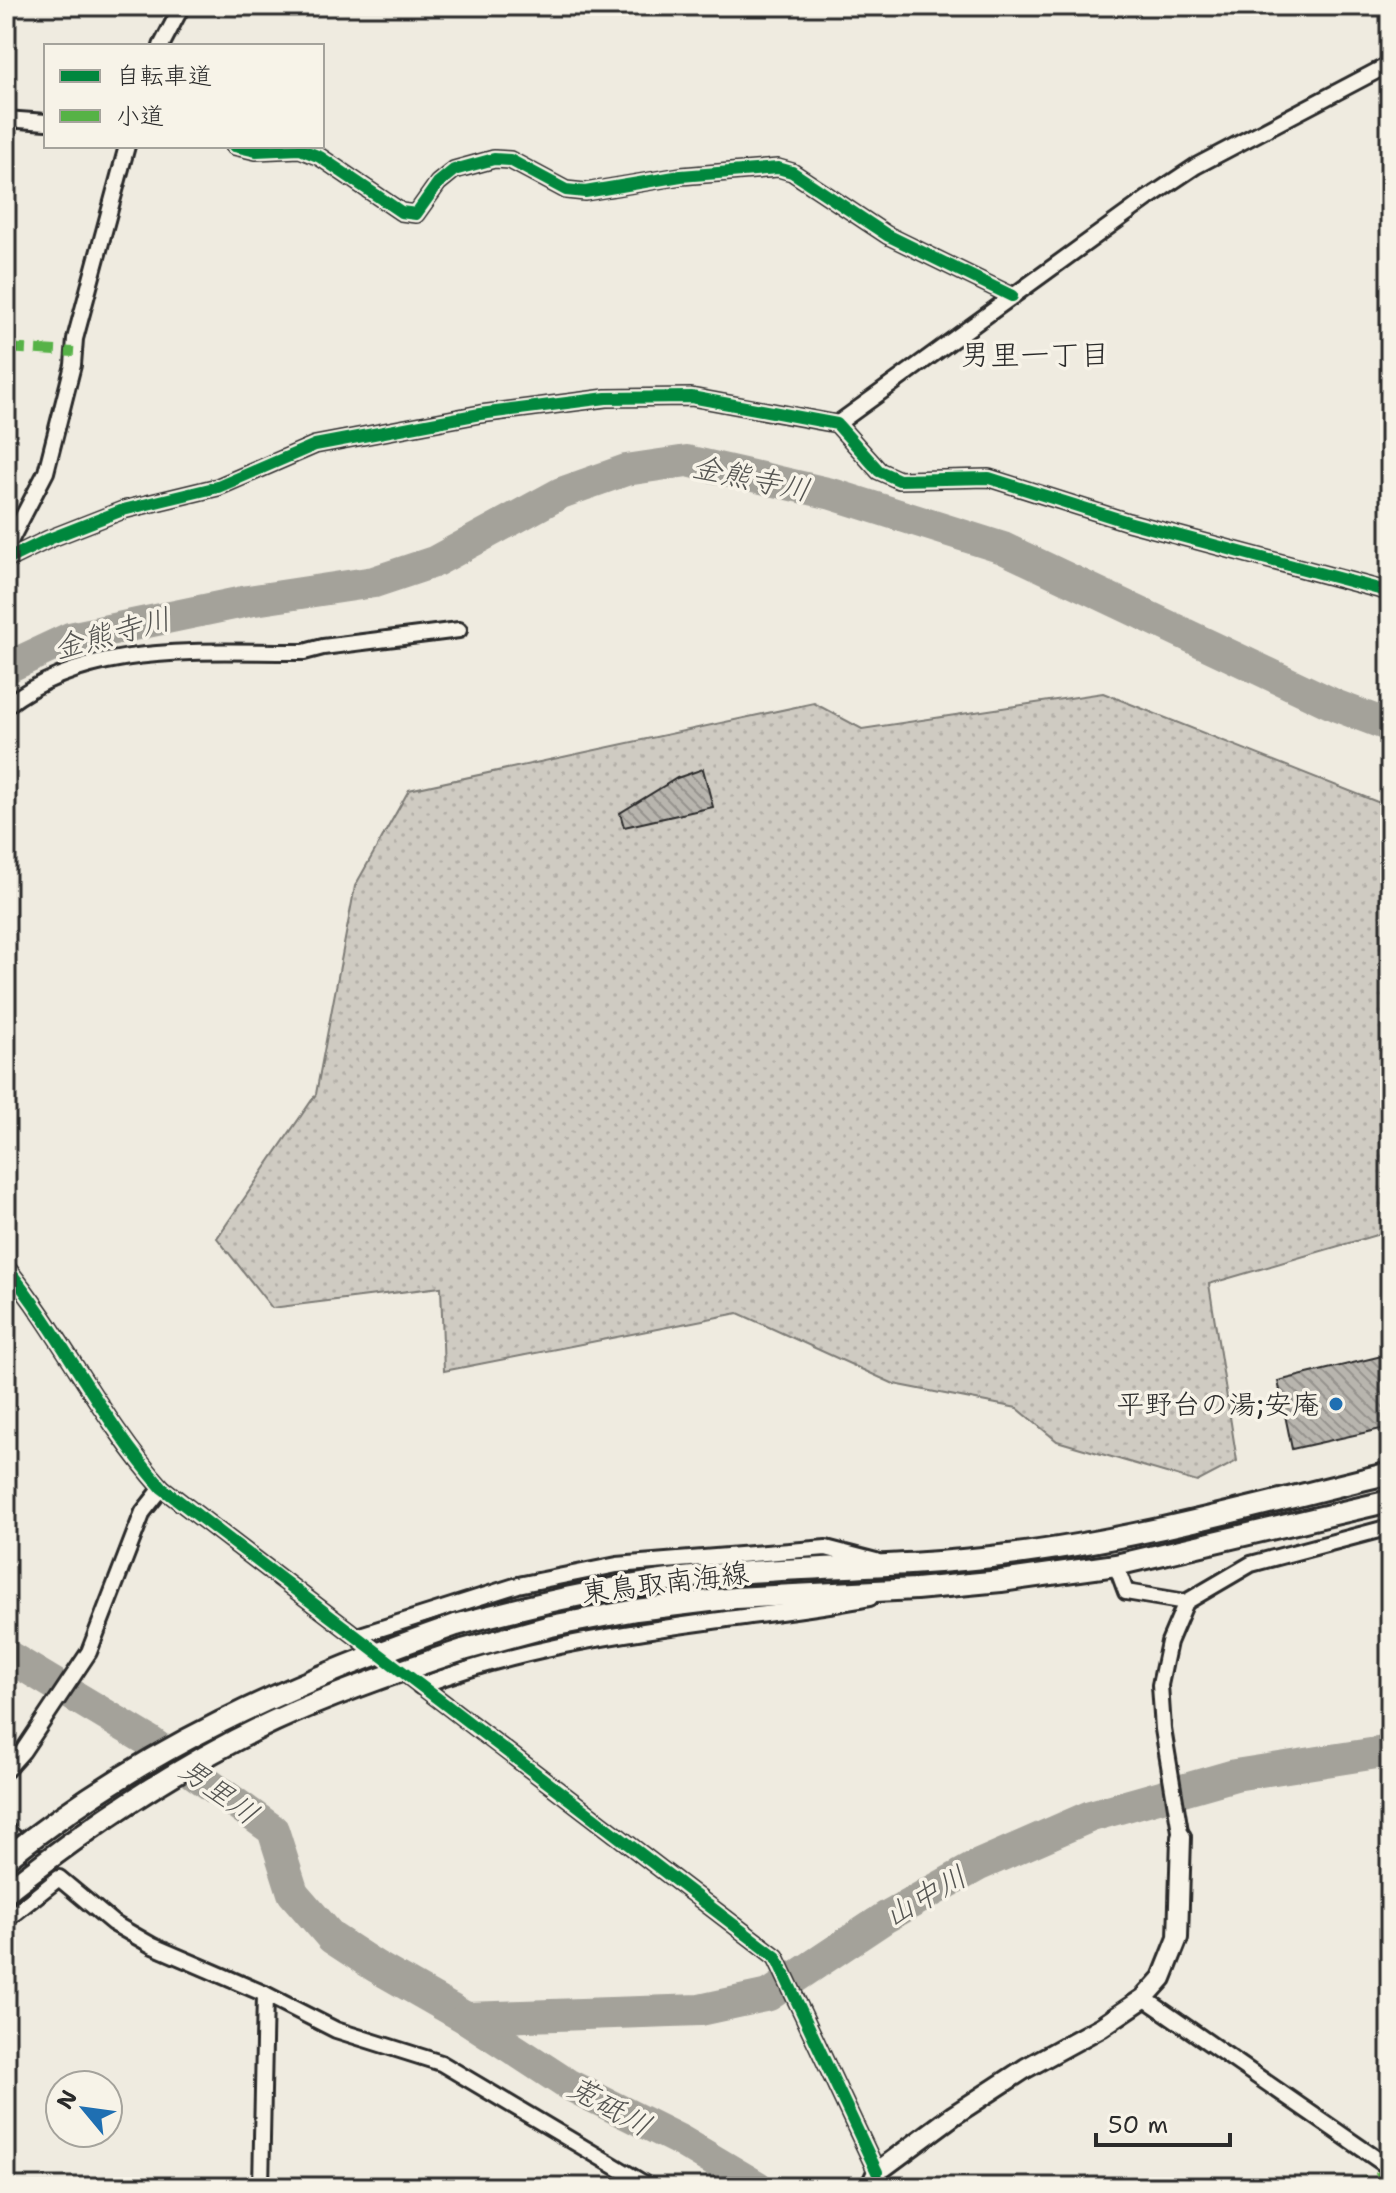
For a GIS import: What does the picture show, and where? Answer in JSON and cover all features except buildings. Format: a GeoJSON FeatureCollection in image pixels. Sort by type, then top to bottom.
{"type":"FeatureCollection","features":[{"type":"Feature","properties":{"kind":"main road","name":"東鳥取南海線"},"geometry":{"type":"LineString","coordinates":[[6,1859],[81,1803],[143,1763],[253,1704],[364,1657],[456,1625],[545,1601],[634,1584],[732,1573],[999,1556],[1112,1539],[1390,1473]]}},
{"type":"Feature","properties":{"kind":"main road","name":"東鳥取南海線"},"geometry":{"type":"LineString","coordinates":[[6,1892],[156,1785],[273,1722],[369,1681],[463,1650],[551,1626],[636,1610],[735,1598],[916,1589],[1116,1565],[1390,1501]]}},
{"type":"Feature","properties":{"kind":"street"},"geometry":{"type":"LineString","coordinates":[[162,44],[182,6]]}},
{"type":"Feature","properties":{"kind":"street"},"geometry":{"type":"LineString","coordinates":[[837,424],[1196,166],[1390,64]]}},
{"type":"Feature","properties":{"kind":"street"},"geometry":{"type":"LineString","coordinates":[[6,119],[44,122]]}},
{"type":"Feature","properties":{"kind":"street"},"geometry":{"type":"LineString","coordinates":[[6,549],[46,472],[73,365],[75,339],[126,148]]}},
{"type":"Feature","properties":{"kind":"street"},"geometry":{"type":"LineString","coordinates":[[243,148],[256,151],[300,149],[320,157],[401,212],[416,214],[438,183],[454,170],[494,159],[510,160],[566,190],[585,192],[681,176],[778,168],[792,172],[887,235],[1012,296]]}},
{"type":"Feature","properties":{"kind":"street"},"geometry":{"type":"LineString","coordinates":[[6,560],[49,539],[123,510],[218,487],[315,445],[480,414],[606,398],[691,397],[837,424],[879,471],[899,480],[989,478],[1128,522],[1390,592]]}},
{"type":"Feature","properties":{"kind":"street"},"geometry":{"type":"LineString","coordinates":[[6,706],[18,696],[71,668],[142,654],[304,652],[459,630]]}},
{"type":"Feature","properties":{"kind":"street"},"geometry":{"type":"LineString","coordinates":[[6,1267],[30,1296],[133,1457],[162,1488],[196,1517],[357,1636],[776,1957],[874,2180],[954,2115],[1026,2068],[1101,2027],[1144,1998],[1162,1978],[1178,1938],[1181,1837],[1163,1729],[1160,1685],[1169,1642],[1186,1602],[1251,1564],[1390,1527]]}},
{"type":"Feature","properties":{"kind":"street"},"geometry":{"type":"LineString","coordinates":[[6,1770],[23,1751],[89,1652],[143,1512],[162,1488]]}},
{"type":"Feature","properties":{"kind":"street"},"geometry":{"type":"LineString","coordinates":[[357,1636],[518,1585],[617,1565],[826,1548],[886,1564]]}},
{"type":"Feature","properties":{"kind":"street"},"geometry":{"type":"LineString","coordinates":[[1116,1565],[1126,1592],[1186,1602]]}},
{"type":"Feature","properties":{"kind":"street"},"geometry":{"type":"LineString","coordinates":[[420,1686],[449,1675],[561,1645],[706,1622],[825,1608],[916,1589]]}},
{"type":"Feature","properties":{"kind":"street"},"geometry":{"type":"LineString","coordinates":[[8,1834],[113,1923],[153,1946],[265,1994],[336,2030],[441,2063],[650,2187]]}},
{"type":"Feature","properties":{"kind":"street"},"geometry":{"type":"LineString","coordinates":[[6,1920],[59,1878]]}},
{"type":"Feature","properties":{"kind":"street"},"geometry":{"type":"LineString","coordinates":[[261,2187],[265,1994]]}},
{"type":"Feature","properties":{"kind":"street"},"geometry":{"type":"LineString","coordinates":[[1144,1998],[1390,2168]]}},
{"type":"Feature","properties":{"kind":"shaded area"},"geometry":{"type":"Polygon","coordinates":[[[1103,693],[1390,807],[1390,1231],[1209,1284],[1237,1461],[1197,1482],[1057,1441],[1017,1408],[894,1384],[738,1313],[444,1371],[441,1287],[272,1308],[217,1238],[316,1094],[355,886],[409,790],[814,703],[862,729],[1103,693]]]}},
{"type":"Feature","properties":{"kind":"waterway","name":"金熊寺川"},"geometry":{"type":"LineString","coordinates":[[6,668],[70,638],[248,601],[374,582],[434,562],[561,493],[626,470],[687,461],[832,494],[1003,548],[1337,706],[1390,726]]}},
{"type":"Feature","properties":{"kind":"waterway","name":"男里川"},"geometry":{"type":"LineString","coordinates":[[6,1655],[149,1741],[273,1830],[293,1893],[332,1938],[466,2018],[567,2084],[679,2140],[758,2187]]}},
{"type":"Feature","properties":{"kind":"waterway","name":"山中川"},"geometry":{"type":"LineString","coordinates":[[466,2018],[700,2010],[769,1995],[886,1917],[979,1865],[1091,1816],[1235,1775],[1390,1751]]}},
{"type":"Feature","properties":{"kind":"marked path"},"geometry":{"type":"LineString","coordinates":[[6,348],[74,352]]}},
{"type":"Feature","properties":{"kind":"marked path"},"geometry":{"type":"LineString","coordinates":[[1348,2187],[1390,2173]]}},
{"type":"Feature","properties":{"kind":"cycle path"},"geometry":{"type":"LineString","coordinates":[[243,148],[256,151],[300,149],[320,157],[401,212],[416,214],[438,183],[454,170],[494,159],[510,160],[566,190],[585,192],[681,176],[778,168],[792,172],[887,235],[1012,296]]}},
{"type":"Feature","properties":{"kind":"cycle path"},"geometry":{"type":"LineString","coordinates":[[6,560],[49,539],[123,510],[218,487],[315,445],[480,414],[606,398],[691,397],[837,424],[879,471],[899,480],[989,478],[1128,522],[1390,592]]}},
{"type":"Feature","properties":{"kind":"cycle path"},"geometry":{"type":"LineString","coordinates":[[6,1267],[120,1435],[162,1488],[776,1957],[877,2172]]}},
{"type":"Feature","properties":{"kind":"place","name":"平野台の湯;安庵"},"geometry":{"type":"Point","coordinates":[1336,1404]}},
{"type":"Feature","properties":{"kind":"district","name":"男里一丁目"},"geometry":{"type":"Point","coordinates":[1035,354]}},
{"type":"Feature","properties":{"kind":"water label","name":"莵砥川"},"geometry":{"type":"Point","coordinates":[610,2106]}}]}
